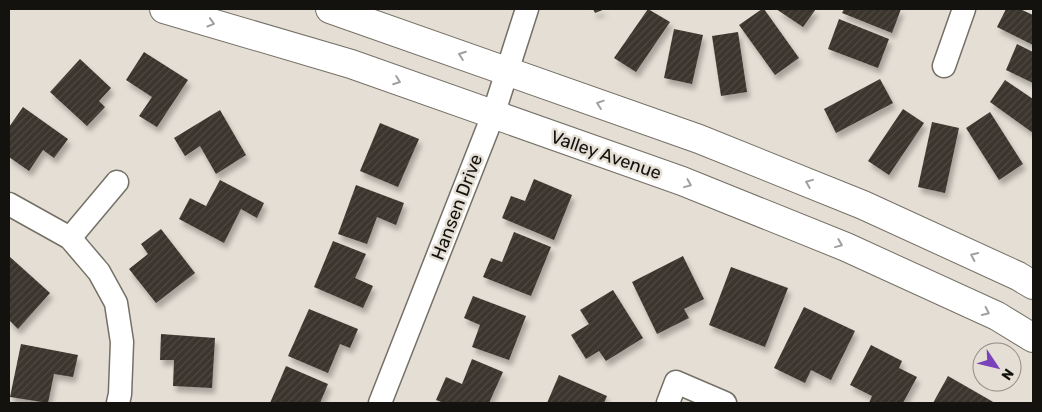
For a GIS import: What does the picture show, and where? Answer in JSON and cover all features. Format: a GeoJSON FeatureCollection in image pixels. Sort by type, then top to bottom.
{"type":"FeatureCollection","features":[{"type":"Feature","properties":{"kind":"main road","name":"Valley Avenue"},"geometry":{"type":"LineString","coordinates":[[164,9],[351,64],[682,181],[846,247],[997,316],[1033,338]]}},
{"type":"Feature","properties":{"kind":"main road"},"geometry":{"type":"LineString","coordinates":[[330,9],[698,139],[864,205],[1018,276],[1033,285]]}},
{"type":"Feature","properties":{"kind":"street","name":"Hansen Drive"},"geometry":{"type":"LineString","coordinates":[[380,403],[493,115],[527,9]]}},
{"type":"Feature","properties":{"kind":"street"},"geometry":{"type":"LineString","coordinates":[[944,66],[964,9]]}},
{"type":"Feature","properties":{"kind":"street"},"geometry":{"type":"LineString","coordinates":[[70,238],[117,182]]}},
{"type":"Feature","properties":{"kind":"street"},"geometry":{"type":"LineString","coordinates":[[9,204],[70,238],[99,272],[116,303],[122,342],[118,403]]}},
{"type":"Feature","properties":{"kind":"street"},"geometry":{"type":"LineString","coordinates":[[668,403],[676,382],[725,403]]}},
{"type":"Feature","properties":{"kind":"building"},"geometry":{"type":"Polygon","coordinates":[[[593,9],[605,9],[595,13],[593,9]]]}},
{"type":"Feature","properties":{"kind":"building"},"geometry":{"type":"Polygon","coordinates":[[[648,9],[670,22],[636,72],[614,58],[648,9]]]}},
{"type":"Feature","properties":{"kind":"building"},"geometry":{"type":"Polygon","coordinates":[[[764,9],[799,58],[775,75],[739,25],[764,9]]]}},
{"type":"Feature","properties":{"kind":"building"},"geometry":{"type":"Polygon","coordinates":[[[776,9],[816,9],[803,27],[776,9]]]}},
{"type":"Feature","properties":{"kind":"building"},"geometry":{"type":"Polygon","coordinates":[[[844,9],[901,9],[892,33],[842,13],[844,9]]]}},
{"type":"Feature","properties":{"kind":"building"},"geometry":{"type":"Polygon","coordinates":[[[1006,9],[1020,9],[1033,15],[1033,45],[997,27],[1006,9]]]}},
{"type":"Feature","properties":{"kind":"building"},"geometry":{"type":"Polygon","coordinates":[[[839,19],[889,39],[878,68],[828,49],[839,19]]]}},
{"type":"Feature","properties":{"kind":"building"},"geometry":{"type":"Polygon","coordinates":[[[674,29],[703,35],[692,84],[664,78],[674,29]]]}},
{"type":"Feature","properties":{"kind":"building"},"geometry":{"type":"Polygon","coordinates":[[[738,32],[747,92],[721,96],[712,36],[738,32]]]}},
{"type":"Feature","properties":{"kind":"building"},"geometry":{"type":"Polygon","coordinates":[[[1017,44],[1033,52],[1033,83],[1006,70],[1017,44]]]}},
{"type":"Feature","properties":{"kind":"building"},"geometry":{"type":"Polygon","coordinates":[[[144,52],[188,80],[157,127],[139,116],[152,97],[126,80],[144,52]]]}},
{"type":"Feature","properties":{"kind":"building"},"geometry":{"type":"Polygon","coordinates":[[[80,59],[111,88],[99,101],[105,107],[87,126],[50,92],[80,59]]]}},
{"type":"Feature","properties":{"kind":"building"},"geometry":{"type":"Polygon","coordinates":[[[880,79],[893,103],[836,133],[824,109],[880,79]]]}},
{"type":"Feature","properties":{"kind":"building"},"geometry":{"type":"Polygon","coordinates":[[[1005,80],[1033,99],[1033,133],[990,102],[1005,80]]]}},
{"type":"Feature","properties":{"kind":"building"},"geometry":{"type":"Polygon","coordinates":[[[23,107],[68,139],[54,158],[43,150],[29,171],[9,157],[9,127],[23,107]]]}},
{"type":"Feature","properties":{"kind":"building"},"geometry":{"type":"Polygon","coordinates":[[[903,109],[924,123],[889,175],[868,161],[903,109]]]}},
{"type":"Feature","properties":{"kind":"building"},"geometry":{"type":"Polygon","coordinates":[[[220,110],[246,155],[216,174],[200,146],[185,156],[174,138],[220,110]]]}},
{"type":"Feature","properties":{"kind":"building"},"geometry":{"type":"Polygon","coordinates":[[[990,112],[1023,164],[999,180],[966,128],[990,112]]]}},
{"type":"Feature","properties":{"kind":"building"},"geometry":{"type":"Polygon","coordinates":[[[932,122],[959,128],[945,193],[918,187],[932,122]]]}},
{"type":"Feature","properties":{"kind":"building"},"geometry":{"type":"Polygon","coordinates":[[[380,123],[419,139],[398,187],[360,171],[380,123]]]}},
{"type":"Feature","properties":{"kind":"building"},"geometry":{"type":"Polygon","coordinates":[[[534,179],[572,195],[554,240],[502,218],[511,196],[525,201],[534,179]]]}},
{"type":"Feature","properties":{"kind":"building"},"geometry":{"type":"Polygon","coordinates":[[[220,180],[264,203],[257,218],[241,209],[224,243],[179,219],[190,198],[206,206],[220,180]]]}},
{"type":"Feature","properties":{"kind":"building"},"geometry":{"type":"Polygon","coordinates":[[[356,185],[404,203],[396,225],[377,217],[367,244],[338,234],[356,185]]]}},
{"type":"Feature","properties":{"kind":"building"},"geometry":{"type":"Polygon","coordinates":[[[161,229],[195,273],[156,303],[129,269],[148,254],[141,244],[161,229]]]}},
{"type":"Feature","properties":{"kind":"building"},"geometry":{"type":"Polygon","coordinates":[[[514,232],[551,247],[531,296],[483,277],[491,258],[502,262],[514,232]]]}},
{"type":"Feature","properties":{"kind":"building"},"geometry":{"type":"Polygon","coordinates":[[[333,241],[366,254],[355,278],[373,286],[363,308],[314,287],[333,241]]]}},
{"type":"Feature","properties":{"kind":"building"},"geometry":{"type":"Polygon","coordinates":[[[683,256],[704,299],[684,309],[689,318],[657,334],[632,282],[683,256]]]}},
{"type":"Feature","properties":{"kind":"building"},"geometry":{"type":"Polygon","coordinates":[[[10,257],[50,293],[18,329],[9,320],[10,257]]]}},
{"type":"Feature","properties":{"kind":"building"},"geometry":{"type":"Polygon","coordinates":[[[731,267],[788,288],[765,347],[709,325],[731,267]]]}},
{"type":"Feature","properties":{"kind":"building"},"geometry":{"type":"Polygon","coordinates":[[[613,290],[643,338],[606,361],[599,351],[586,359],[571,335],[589,324],[580,310],[613,290]]]}},
{"type":"Feature","properties":{"kind":"building"},"geometry":{"type":"Polygon","coordinates":[[[473,296],[526,316],[509,360],[472,347],[480,325],[464,318],[473,296]]]}},
{"type":"Feature","properties":{"kind":"building"},"geometry":{"type":"Polygon","coordinates":[[[804,307],[855,331],[831,380],[811,370],[805,383],[774,368],[804,307]]]}},
{"type":"Feature","properties":{"kind":"building"},"geometry":{"type":"Polygon","coordinates":[[[309,309],[358,329],[350,348],[340,344],[328,373],[288,356],[309,309]]]}},
{"type":"Feature","properties":{"kind":"building"},"geometry":{"type":"Polygon","coordinates":[[[161,334],[215,338],[212,388],[173,386],[174,360],[160,360],[161,334]]]}},
{"type":"Feature","properties":{"kind":"building"},"geometry":{"type":"Polygon","coordinates":[[[21,344],[78,355],[73,377],[54,374],[48,403],[10,397],[21,344]]]}},
{"type":"Feature","properties":{"kind":"building"},"geometry":{"type":"Polygon","coordinates":[[[871,345],[902,361],[899,368],[917,377],[903,403],[869,403],[872,396],[850,385],[871,345]]]}},
{"type":"Feature","properties":{"kind":"building"},"geometry":{"type":"Polygon","coordinates":[[[472,359],[503,372],[489,403],[444,403],[436,400],[446,377],[462,384],[472,359]]]}},
{"type":"Feature","properties":{"kind":"building"},"geometry":{"type":"Polygon","coordinates":[[[286,366],[328,384],[320,403],[270,403],[286,366]]]}},
{"type":"Feature","properties":{"kind":"building"},"geometry":{"type":"Polygon","coordinates":[[[559,375],[607,396],[604,403],[547,403],[559,375]]]}},
{"type":"Feature","properties":{"kind":"building"},"geometry":{"type":"Polygon","coordinates":[[[948,376],[972,390],[972,392],[976,392],[995,403],[933,403],[948,376]]]}}]}
